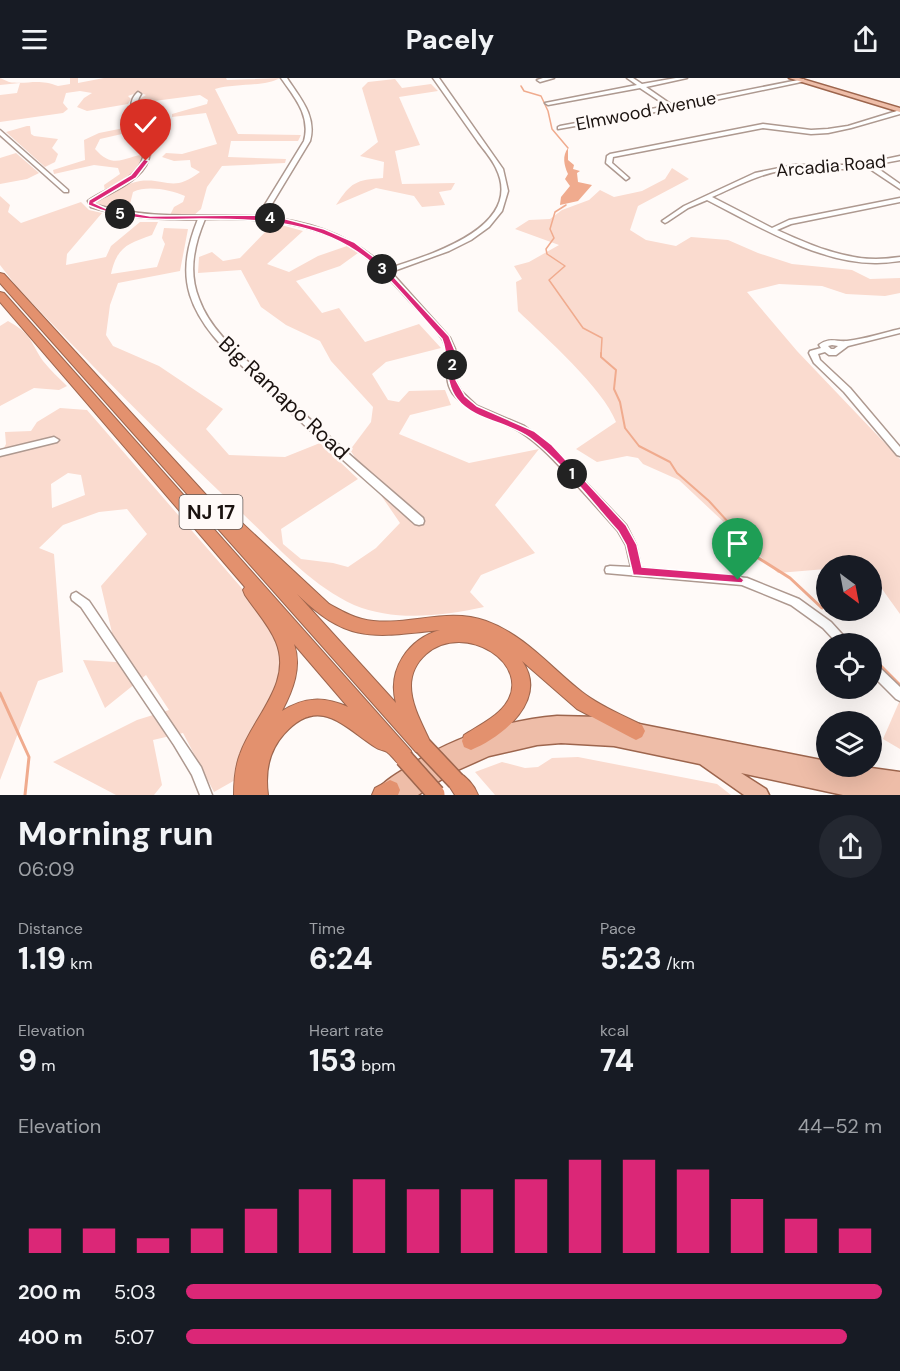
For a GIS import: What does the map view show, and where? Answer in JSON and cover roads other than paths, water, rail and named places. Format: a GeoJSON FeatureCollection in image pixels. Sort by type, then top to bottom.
{"type":"FeatureCollection","features":[{"type":"Feature","properties":{"kind":"highway","name":"NJ 17"},"geometry":{"type":"LineString","coordinates":[[0,276],[462,788]]}},
{"type":"Feature","properties":{"kind":"highway","name":"NJ 17"},"geometry":{"type":"LineString","coordinates":[[0,295],[436,794]]}},
{"type":"Feature","properties":{"kind":"highway"},"geometry":{"type":"LineString","coordinates":[[177,473],[241,530],[323,609],[336,618],[351,625],[375,630],[453,623],[484,627],[506,639],[584,704],[636,731]]}},
{"type":"Feature","properties":{"kind":"highway"},"geometry":{"type":"LineString","coordinates":[[236,565],[260,606],[282,635],[289,661],[282,693],[246,758],[243,776],[244,795]]}},
{"type":"Feature","properties":{"kind":"highway"},"geometry":{"type":"LineString","coordinates":[[423,746],[406,706],[403,679],[409,661],[417,650],[434,638],[448,634],[476,636],[496,645],[511,658],[521,681],[521,694],[513,711],[471,741]]}},
{"type":"Feature","properties":{"kind":"highway"},"geometry":{"type":"LineString","coordinates":[[258,795],[256,771],[268,740],[289,718],[305,709],[322,706],[344,714],[404,758]]}},
{"type":"Feature","properties":{"kind":"main road"},"geometry":{"type":"LineString","coordinates":[[792,78],[900,111]]}},
{"type":"Feature","properties":{"kind":"main road"},"geometry":{"type":"LineString","coordinates":[[390,794],[436,757],[471,741],[518,728],[552,724],[586,724],[636,731],[872,778],[900,781]]}},
{"type":"Feature","properties":{"kind":"main road"},"geometry":{"type":"LineString","coordinates":[[390,794],[468,756],[504,743],[537,737],[571,735],[603,737],[896,795]]}},
{"type":"Feature","properties":{"kind":"main road"},"geometry":{"type":"LineString","coordinates":[[698,755],[760,795]]}},
{"type":"Feature","properties":{"kind":"street"},"geometry":{"type":"LineString","coordinates":[[261,217],[307,141],[310,131],[307,115],[284,78]]}},
{"type":"Feature","properties":{"kind":"street"},"geometry":{"type":"LineString","coordinates":[[385,272],[434,255],[469,239],[491,220],[504,201],[505,183],[500,169],[436,78]]}},
{"type":"Feature","properties":{"kind":"street"},"geometry":{"type":"LineString","coordinates":[[540,80],[551,78]]}},
{"type":"Feature","properties":{"kind":"street"},"geometry":{"type":"LineString","coordinates":[[630,78],[672,106]]}},
{"type":"Feature","properties":{"kind":"street"},"geometry":{"type":"LineString","coordinates":[[548,103],[684,78]]}},
{"type":"Feature","properties":{"kind":"street","name":"Elmwood Avenue"},"geometry":{"type":"LineString","coordinates":[[560,128],[802,81]]}},
{"type":"Feature","properties":{"kind":"street"},"geometry":{"type":"LineString","coordinates":[[138,94],[133,107],[147,148],[146,161],[134,176],[91,201],[90,204],[103,210],[134,216],[261,217],[294,222],[330,233],[362,250],[449,343],[452,353],[452,380],[461,398],[474,408],[531,434],[548,448],[622,528],[631,545],[637,572]]}},
{"type":"Feature","properties":{"kind":"street"},"geometry":{"type":"LineString","coordinates":[[626,178],[609,163],[610,156],[759,127],[781,126],[806,132],[828,131],[900,111]]}},
{"type":"Feature","properties":{"kind":"street"},"geometry":{"type":"LineString","coordinates":[[0,132],[66,191]]}},
{"type":"Feature","properties":{"kind":"street","name":"Arcadia Road"},"geometry":{"type":"LineString","coordinates":[[665,221],[677,212],[747,177],[786,167],[868,165],[900,158]]}},
{"type":"Feature","properties":{"kind":"street"},"geometry":{"type":"LineString","coordinates":[[868,165],[900,188]]}},
{"type":"Feature","properties":{"kind":"street"},"geometry":{"type":"LineString","coordinates":[[706,197],[829,255],[865,261],[900,259]]}},
{"type":"Feature","properties":{"kind":"street"},"geometry":{"type":"LineString","coordinates":[[774,230],[789,222],[900,200]]}},
{"type":"Feature","properties":{"kind":"street","name":"Big Ramapo Road"},"geometry":{"type":"LineString","coordinates":[[202,218],[189,258],[190,285],[202,316],[216,335],[280,398],[418,521]]}},
{"type":"Feature","properties":{"kind":"street"},"geometry":{"type":"LineString","coordinates":[[900,331],[845,344],[826,343],[823,345],[825,349],[813,353],[817,361],[847,390],[900,453]]}},
{"type":"Feature","properties":{"kind":"street"},"geometry":{"type":"LineString","coordinates":[[0,453],[54,440]]}},
{"type":"Feature","properties":{"kind":"street"},"geometry":{"type":"LineString","coordinates":[[610,570],[726,578],[762,587],[812,614],[834,633]]}},
{"type":"Feature","properties":{"kind":"street"},"geometry":{"type":"LineString","coordinates":[[76,597],[85,604],[178,741],[197,771],[206,795]]}},
{"type":"Feature","properties":{"kind":"street"},"geometry":{"type":"LineString","coordinates":[[882,678],[900,695]]}},
{"type":"Feature","properties":{"kind":"waterway"},"geometry":{"type":"LineString","coordinates":[[521,86],[524,91],[541,96],[548,111],[552,129],[568,148]]}},
{"type":"Feature","properties":{"kind":"waterway"},"geometry":{"type":"LineString","coordinates":[[566,205],[555,212],[550,229],[554,238],[546,249],[547,254],[565,266],[549,280],[583,328],[602,338],[601,355]]}},
{"type":"Feature","properties":{"kind":"waterway"},"geometry":{"type":"LineString","coordinates":[[601,355],[616,370],[614,389],[620,402],[625,428],[639,446],[670,462],[677,473],[709,501],[739,534],[749,549]]}},
{"type":"Feature","properties":{"kind":"waterway"},"geometry":{"type":"LineString","coordinates":[[748,548],[752,554],[790,578],[816,602]]}},
{"type":"Feature","properties":{"kind":"waterway"},"geometry":{"type":"LineString","coordinates":[[882,667],[900,685]]}},
{"type":"Feature","properties":{"kind":"waterway"},"geometry":{"type":"LineString","coordinates":[[0,693],[29,757],[25,795]]}}]}
